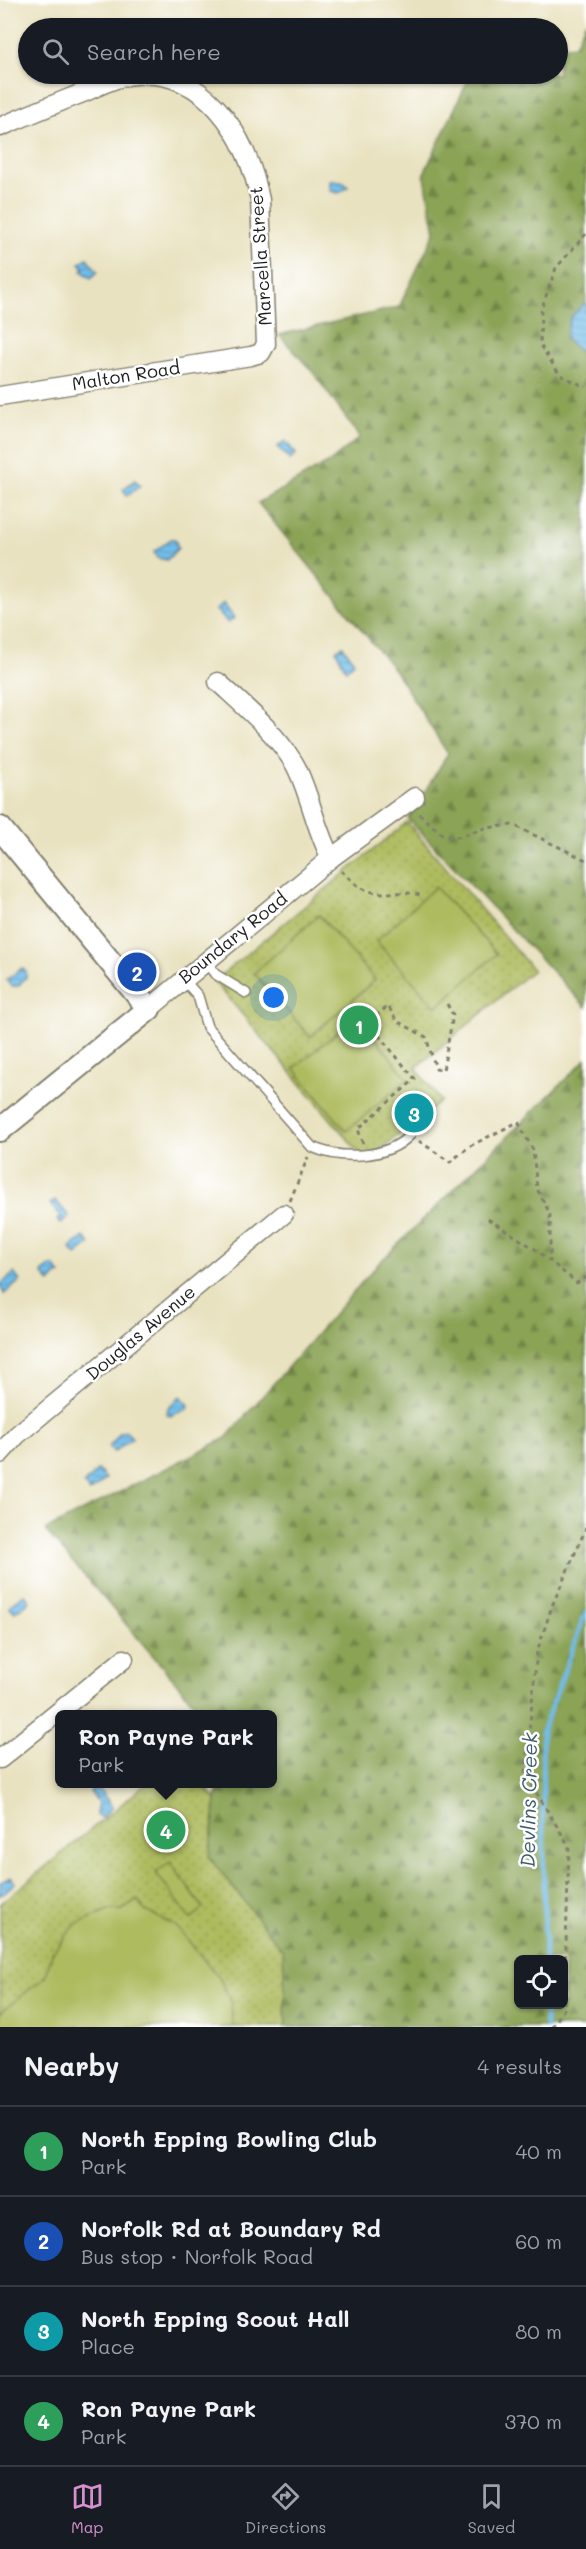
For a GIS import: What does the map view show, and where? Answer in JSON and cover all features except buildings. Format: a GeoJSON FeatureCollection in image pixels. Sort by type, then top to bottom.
{"type":"FeatureCollection","features":[{"type":"Feature","properties":{"kind":"street","name":"Marcella Street"},"geometry":{"type":"LineString","coordinates":[[0,127],[108,84]]}},
{"type":"Feature","properties":{"kind":"street","name":"Marcella Street"},"geometry":{"type":"LineString","coordinates":[[188,84],[204,94],[227,119],[256,178],[260,200],[266,344],[261,353],[251,356]]}},
{"type":"Feature","properties":{"kind":"street","name":"Malton Road"},"geometry":{"type":"LineString","coordinates":[[0,396],[251,356]]}},
{"type":"Feature","properties":{"kind":"street"},"geometry":{"type":"LineString","coordinates":[[218,682],[270,730],[295,765],[321,841],[330,859]]}},
{"type":"Feature","properties":{"kind":"street","name":"Boundary Road"},"geometry":{"type":"LineString","coordinates":[[0,1130],[330,859],[411,800]]}},
{"type":"Feature","properties":{"kind":"street"},"geometry":{"type":"LineString","coordinates":[[0,828],[148,1009]]}},
{"type":"Feature","properties":{"kind":"street","name":"Douglas Avenue"},"geometry":{"type":"LineString","coordinates":[[0,1454],[17,1436],[284,1214]]}},
{"type":"Feature","properties":{"kind":"street"},"geometry":{"type":"LineString","coordinates":[[61,1710],[124,1659]]}},
{"type":"Feature","properties":{"kind":"street"},"geometry":{"type":"LineString","coordinates":[[0,1759],[55,1715]]}},
{"type":"Feature","properties":{"kind":"lane"},"geometry":{"type":"LineString","coordinates":[[205,961],[215,974],[246,993]]}},
{"type":"Feature","properties":{"kind":"lane"},"geometry":{"type":"LineString","coordinates":[[183,979],[198,996],[207,1027],[312,1147],[330,1155],[367,1154],[398,1147],[410,1135]]}},
{"type":"Feature","properties":{"kind":"path"},"geometry":{"type":"LineString","coordinates":[[586,234],[556,268],[541,310],[540,345],[560,375],[586,387]]}},
{"type":"Feature","properties":{"kind":"path"},"geometry":{"type":"LineString","coordinates":[[411,800],[444,836],[458,837],[485,828],[513,825],[586,860]]}},
{"type":"Feature","properties":{"kind":"path"},"geometry":{"type":"LineString","coordinates":[[330,859],[361,888],[370,892],[415,893],[422,896]]}},
{"type":"Feature","properties":{"kind":"path"},"geometry":{"type":"LineString","coordinates":[[369,1022],[388,1006],[398,1021],[426,1037],[436,1069],[443,1070],[453,1015],[446,1002]]}},
{"type":"Feature","properties":{"kind":"path"},"geometry":{"type":"LineString","coordinates":[[361,1014],[415,1079],[358,1129],[367,1154]]}},
{"type":"Feature","properties":{"kind":"path"},"geometry":{"type":"LineString","coordinates":[[410,1135],[450,1162],[470,1146],[518,1122],[533,1150],[537,1189],[550,1214],[550,1260]]}},
{"type":"Feature","properties":{"kind":"path"},"geometry":{"type":"LineString","coordinates":[[284,1214],[312,1147]]}},
{"type":"Feature","properties":{"kind":"path"},"geometry":{"type":"LineString","coordinates":[[488,1219],[550,1260],[577,1283],[586,1277]]}},
{"type":"Feature","properties":{"kind":"path"},"geometry":{"type":"LineString","coordinates":[[552,2027],[564,2009],[569,1846],[525,1774],[537,1652],[552,1606],[586,1528]]}},
{"type":"Feature","properties":{"kind":"green space"},"geometry":{"type":"Polygon","coordinates":[[[586,21],[586,1007],[408,819],[448,754],[396,672],[258,503],[331,461],[360,437],[312,371],[279,335],[399,307],[435,232],[424,173],[466,84],[568,84],[568,46],[575,45],[586,21]]]}},
{"type":"Feature","properties":{"kind":"green space"},"geometry":{"type":"Polygon","coordinates":[[[407,822],[533,970],[416,1068],[441,1101],[366,1161],[214,981],[407,822]]]}},
{"type":"Feature","properties":{"kind":"green space"},"geometry":{"type":"Polygon","coordinates":[[[435,887],[497,954],[436,1007],[376,941],[435,887]]]}},
{"type":"Feature","properties":{"kind":"green space"},"geometry":{"type":"Polygon","coordinates":[[[319,915],[375,980],[310,1037],[254,973],[319,915]]]}},
{"type":"Feature","properties":{"kind":"green space"},"geometry":{"type":"Polygon","coordinates":[[[357,1016],[408,1079],[346,1131],[294,1068],[357,1016]]]}},
{"type":"Feature","properties":{"kind":"green space"},"geometry":{"type":"Polygon","coordinates":[[[586,1059],[586,2027],[286,2027],[283,1951],[209,1857],[218,1788],[277,1788],[277,1710],[200,1710],[45,1530],[226,1438],[377,1265],[586,1059]]]}},
{"type":"Feature","properties":{"kind":"green space"},"geometry":{"type":"Polygon","coordinates":[[[141,1788],[206,1788],[406,2027],[0,2027],[0,1904],[141,1788]]]}},
{"type":"Feature","properties":{"kind":"green space"},"geometry":{"type":"Polygon","coordinates":[[[170,1862],[203,1908],[191,1919],[156,1873],[170,1862]]]}},
{"type":"Feature","properties":{"kind":"green space"},"geometry":{"type":"Polygon","coordinates":[[[138,1900],[145,1911],[176,1926],[220,1979],[231,2003],[233,2027],[0,2027],[0,2013],[46,1976],[52,1953],[75,1925],[108,1910],[122,1910],[138,1900]]]}},
{"type":"Feature","properties":{"kind":"water"},"geometry":{"type":"Polygon","coordinates":[[[330,180],[344,182],[348,187],[339,193],[330,191],[330,180]]]}},
{"type":"Feature","properties":{"kind":"water"},"geometry":{"type":"Polygon","coordinates":[[[87,258],[98,272],[91,278],[82,271],[84,268],[80,263],[87,258]]]}},
{"type":"Feature","properties":{"kind":"water"},"geometry":{"type":"Polygon","coordinates":[[[586,302],[586,357],[565,338],[571,317],[586,302]]]}},
{"type":"Feature","properties":{"kind":"water"},"geometry":{"type":"Polygon","coordinates":[[[285,441],[296,454],[290,460],[278,447],[285,441]]]}},
{"type":"Feature","properties":{"kind":"water"},"geometry":{"type":"Polygon","coordinates":[[[135,480],[140,486],[127,496],[123,489],[135,480]]]}},
{"type":"Feature","properties":{"kind":"water"},"geometry":{"type":"Polygon","coordinates":[[[171,539],[175,539],[178,548],[167,560],[157,558],[154,552],[171,539]]]}},
{"type":"Feature","properties":{"kind":"water"},"geometry":{"type":"Polygon","coordinates":[[[224,603],[234,618],[228,623],[216,610],[224,603]]]}},
{"type":"Feature","properties":{"kind":"water"},"geometry":{"type":"Polygon","coordinates":[[[343,646],[354,662],[346,670],[336,650],[343,646]]]}},
{"type":"Feature","properties":{"kind":"water"},"geometry":{"type":"Polygon","coordinates":[[[22,968],[26,972],[26,977],[18,986],[12,986],[6,980],[22,968]]]}},
{"type":"Feature","properties":{"kind":"water"},"geometry":{"type":"Polygon","coordinates":[[[55,1200],[69,1216],[60,1224],[57,1220],[61,1216],[50,1204],[55,1200]]]}},
{"type":"Feature","properties":{"kind":"water"},"geometry":{"type":"Polygon","coordinates":[[[84,1237],[90,1244],[76,1255],[70,1248],[84,1237]]]}},
{"type":"Feature","properties":{"kind":"water"},"geometry":{"type":"Polygon","coordinates":[[[53,1265],[61,1274],[50,1283],[42,1273],[53,1265]]]}},
{"type":"Feature","properties":{"kind":"water"},"geometry":{"type":"Polygon","coordinates":[[[14,1273],[20,1281],[4,1294],[0,1285],[14,1273]]]}},
{"type":"Feature","properties":{"kind":"water"},"geometry":{"type":"Polygon","coordinates":[[[181,1396],[189,1405],[188,1409],[170,1416],[167,1414],[168,1408],[181,1396]]]}},
{"type":"Feature","properties":{"kind":"water"},"geometry":{"type":"Polygon","coordinates":[[[126,1431],[132,1438],[114,1452],[109,1447],[121,1432],[126,1431]]]}},
{"type":"Feature","properties":{"kind":"water"},"geometry":{"type":"Polygon","coordinates":[[[98,1470],[106,1479],[90,1492],[84,1484],[98,1470]]]}},
{"type":"Feature","properties":{"kind":"water"},"geometry":{"type":"Polygon","coordinates":[[[24,1594],[30,1601],[15,1612],[9,1606],[24,1594]]]}},
{"type":"Feature","properties":{"kind":"water"},"geometry":{"type":"Polygon","coordinates":[[[98,1788],[112,1807],[102,1818],[96,1815],[98,1802],[90,1792],[98,1788]]]}},
{"type":"Feature","properties":{"kind":"water"},"geometry":{"type":"Polygon","coordinates":[[[10,1877],[15,1883],[0,1896],[0,1883],[10,1877]]]}},
{"type":"Feature","properties":{"kind":"waterway","name":"Devlins Creek"},"geometry":{"type":"LineString","coordinates":[[545,1955],[542,1732],[586,1612]]}},
{"type":"Feature","properties":{"kind":"waterway","name":"Devlins Creek"},"geometry":{"type":"LineString","coordinates":[[545,2009],[546,2027]]}},
{"type":"Feature","properties":{"kind":"place","name":"Norfolk Rd at Boundary Rd"},"geometry":{"type":"Point","coordinates":[137,972]}},
{"type":"Feature","properties":{"kind":"place","name":"North Epping Bowling Club"},"geometry":{"type":"Point","coordinates":[359,1025]}},
{"type":"Feature","properties":{"kind":"place","name":"North Epping Scout Hall"},"geometry":{"type":"Point","coordinates":[414,1113]}},
{"type":"Feature","properties":{"kind":"place","name":"Ron Payne Park"},"geometry":{"type":"Point","coordinates":[166,1830]}}]}
